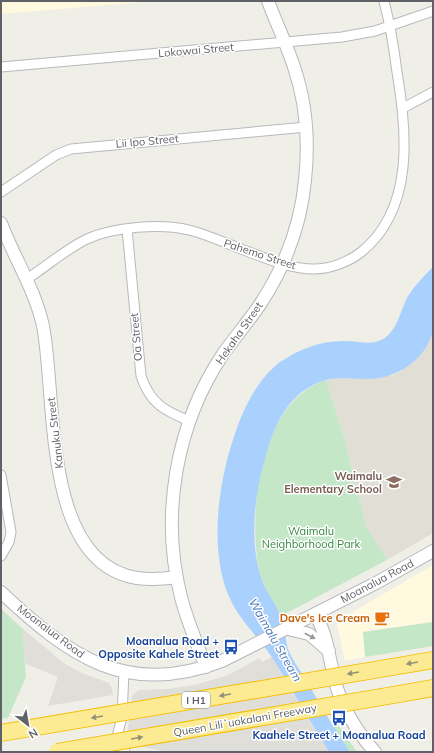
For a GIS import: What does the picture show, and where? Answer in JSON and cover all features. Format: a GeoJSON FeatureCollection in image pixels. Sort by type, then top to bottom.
{"type":"FeatureCollection","features":[{"type":"Feature","properties":{"kind":"highway","name":"I H1"},"geometry":{"type":"LineString","coordinates":[[1,733],[433,660]]}},
{"type":"Feature","properties":{"kind":"highway","name":"Queen Liliʻuokalani Freeway"},"geometry":{"type":"LineString","coordinates":[[57,752],[433,688]]}},
{"type":"Feature","properties":{"kind":"street","name":"Hekaha Street"},"geometry":{"type":"LineString","coordinates":[[206,667],[189,623],[177,577],[172,536],[173,498],[177,467],[190,421],[212,372],[261,303],[283,263],[296,227],[303,195],[307,162],[306,127],[298,80],[285,42],[268,1]]}},
{"type":"Feature","properties":{"kind":"street","name":"Pahemo Street"},"geometry":{"type":"LineString","coordinates":[[27,279],[86,239],[104,233],[127,229],[165,227],[188,230],[283,263],[305,269],[330,268],[357,255],[374,240],[387,220],[400,184],[405,143],[403,108],[390,26],[384,1]]}},
{"type":"Feature","properties":{"kind":"street","name":"Lokowai Street"},"geometry":{"type":"LineString","coordinates":[[1,67],[342,37],[375,31],[433,11]]}},
{"type":"Feature","properties":{"kind":"street"},"geometry":{"type":"LineString","coordinates":[[403,108],[433,92]]}},
{"type":"Feature","properties":{"kind":"street","name":"Lii Ipo Street"},"geometry":{"type":"LineString","coordinates":[[1,192],[56,155],[72,149],[306,127]]}},
{"type":"Feature","properties":{"kind":"street","name":"Kanuku Street"},"geometry":{"type":"LineString","coordinates":[[1,223],[36,300],[43,326],[56,450],[66,501],[75,527],[83,542],[94,555],[120,573],[141,579],[177,577]]}},
{"type":"Feature","properties":{"kind":"street","name":"Oa Street"},"geometry":{"type":"LineString","coordinates":[[127,229],[141,376],[148,393],[157,403],[165,410],[190,421]]}},
{"type":"Feature","properties":{"kind":"street"},"geometry":{"type":"LineString","coordinates":[[1,475],[11,532],[9,542],[1,556]]}},
{"type":"Feature","properties":{"kind":"street","name":"Moanalua Road"},"geometry":{"type":"LineString","coordinates":[[1,592],[45,630],[75,652],[96,664],[124,672],[167,675],[206,667],[256,645],[382,580],[433,551]]}},
{"type":"Feature","properties":{"kind":"street"},"geometry":{"type":"LineString","coordinates":[[316,614],[323,627],[341,701],[358,732],[375,752]]}},
{"type":"Feature","properties":{"kind":"street"},"geometry":{"type":"LineString","coordinates":[[288,629],[309,634],[329,651]]}},
{"type":"Feature","properties":{"kind":"street"},"geometry":{"type":"LineString","coordinates":[[124,672],[122,718],[114,750],[125,752]]}},
{"type":"Feature","properties":{"kind":"shaded area"},"geometry":{"type":"Polygon","coordinates":[[[1,1],[155,1],[1,14],[1,1]]]}},
{"type":"Feature","properties":{"kind":"shaded area","name":"Waimalu Elementary School"},"geometry":{"type":"Polygon","coordinates":[[[433,329],[433,533],[387,560],[366,527],[344,438],[326,380],[341,377],[368,379],[393,375],[401,371],[421,354],[433,329]]]}},
{"type":"Feature","properties":{"kind":"shaded area"},"geometry":{"type":"Polygon","coordinates":[[[433,565],[433,622],[363,632],[365,657],[345,661],[337,625],[339,620],[433,565]]]}},
{"type":"Feature","properties":{"kind":"shaded area"},"geometry":{"type":"Polygon","coordinates":[[[22,628],[65,664],[82,673],[109,683],[112,688],[113,695],[48,706],[58,677],[26,664],[22,648],[22,628]]]}},
{"type":"Feature","properties":{"kind":"shaded area"},"geometry":{"type":"Polygon","coordinates":[[[272,657],[329,752],[166,752],[131,744],[127,735],[132,696],[138,690],[168,689],[194,685],[226,676],[260,658],[262,662],[272,657]]]}},
{"type":"Feature","properties":{"kind":"green space","name":"Waimalu Neighborhood Park"},"geometry":{"type":"Polygon","coordinates":[[[326,380],[344,438],[366,527],[387,560],[281,616],[261,576],[256,546],[255,519],[263,461],[272,434],[286,411],[303,392],[326,380]]]}},
{"type":"Feature","properties":{"kind":"green space"},"geometry":{"type":"Polygon","coordinates":[[[1,609],[22,628],[26,677],[8,718],[1,719],[1,609]]]}},
{"type":"Feature","properties":{"kind":"green space"},"geometry":{"type":"Polygon","coordinates":[[[433,622],[433,646],[365,657],[363,632],[433,622]]]}},
{"type":"Feature","properties":{"kind":"green space"},"geometry":{"type":"Polygon","coordinates":[[[337,723],[357,752],[350,752],[331,724],[337,723]]]}},
{"type":"Feature","properties":{"kind":"water","name":"Waimalu Stream"},"geometry":{"type":"Polygon","coordinates":[[[433,267],[433,329],[425,350],[409,366],[388,376],[367,379],[328,379],[313,385],[298,395],[291,402],[276,426],[259,483],[256,499],[254,532],[258,565],[264,585],[281,616],[288,649],[350,752],[329,752],[273,659],[236,611],[225,585],[220,566],[218,525],[219,504],[226,464],[239,423],[249,400],[255,389],[271,370],[280,362],[295,353],[311,346],[337,341],[369,343],[383,339],[392,331],[408,296],[433,267]]]}},
{"type":"Feature","properties":{"kind":"place","name":"Waimalu Elementary School"},"geometry":{"type":"Point","coordinates":[394,482]}},
{"type":"Feature","properties":{"kind":"place","name":"Dave's Ice Cream"},"geometry":{"type":"Point","coordinates":[382,618]}},
{"type":"Feature","properties":{"kind":"place","name":"Moanalua Road + Opposite Kahele Street"},"geometry":{"type":"Point","coordinates":[231,647]}},
{"type":"Feature","properties":{"kind":"place","name":"Kaahele Street + Moanalua Road"},"geometry":{"type":"Point","coordinates":[339,718]}}]}
